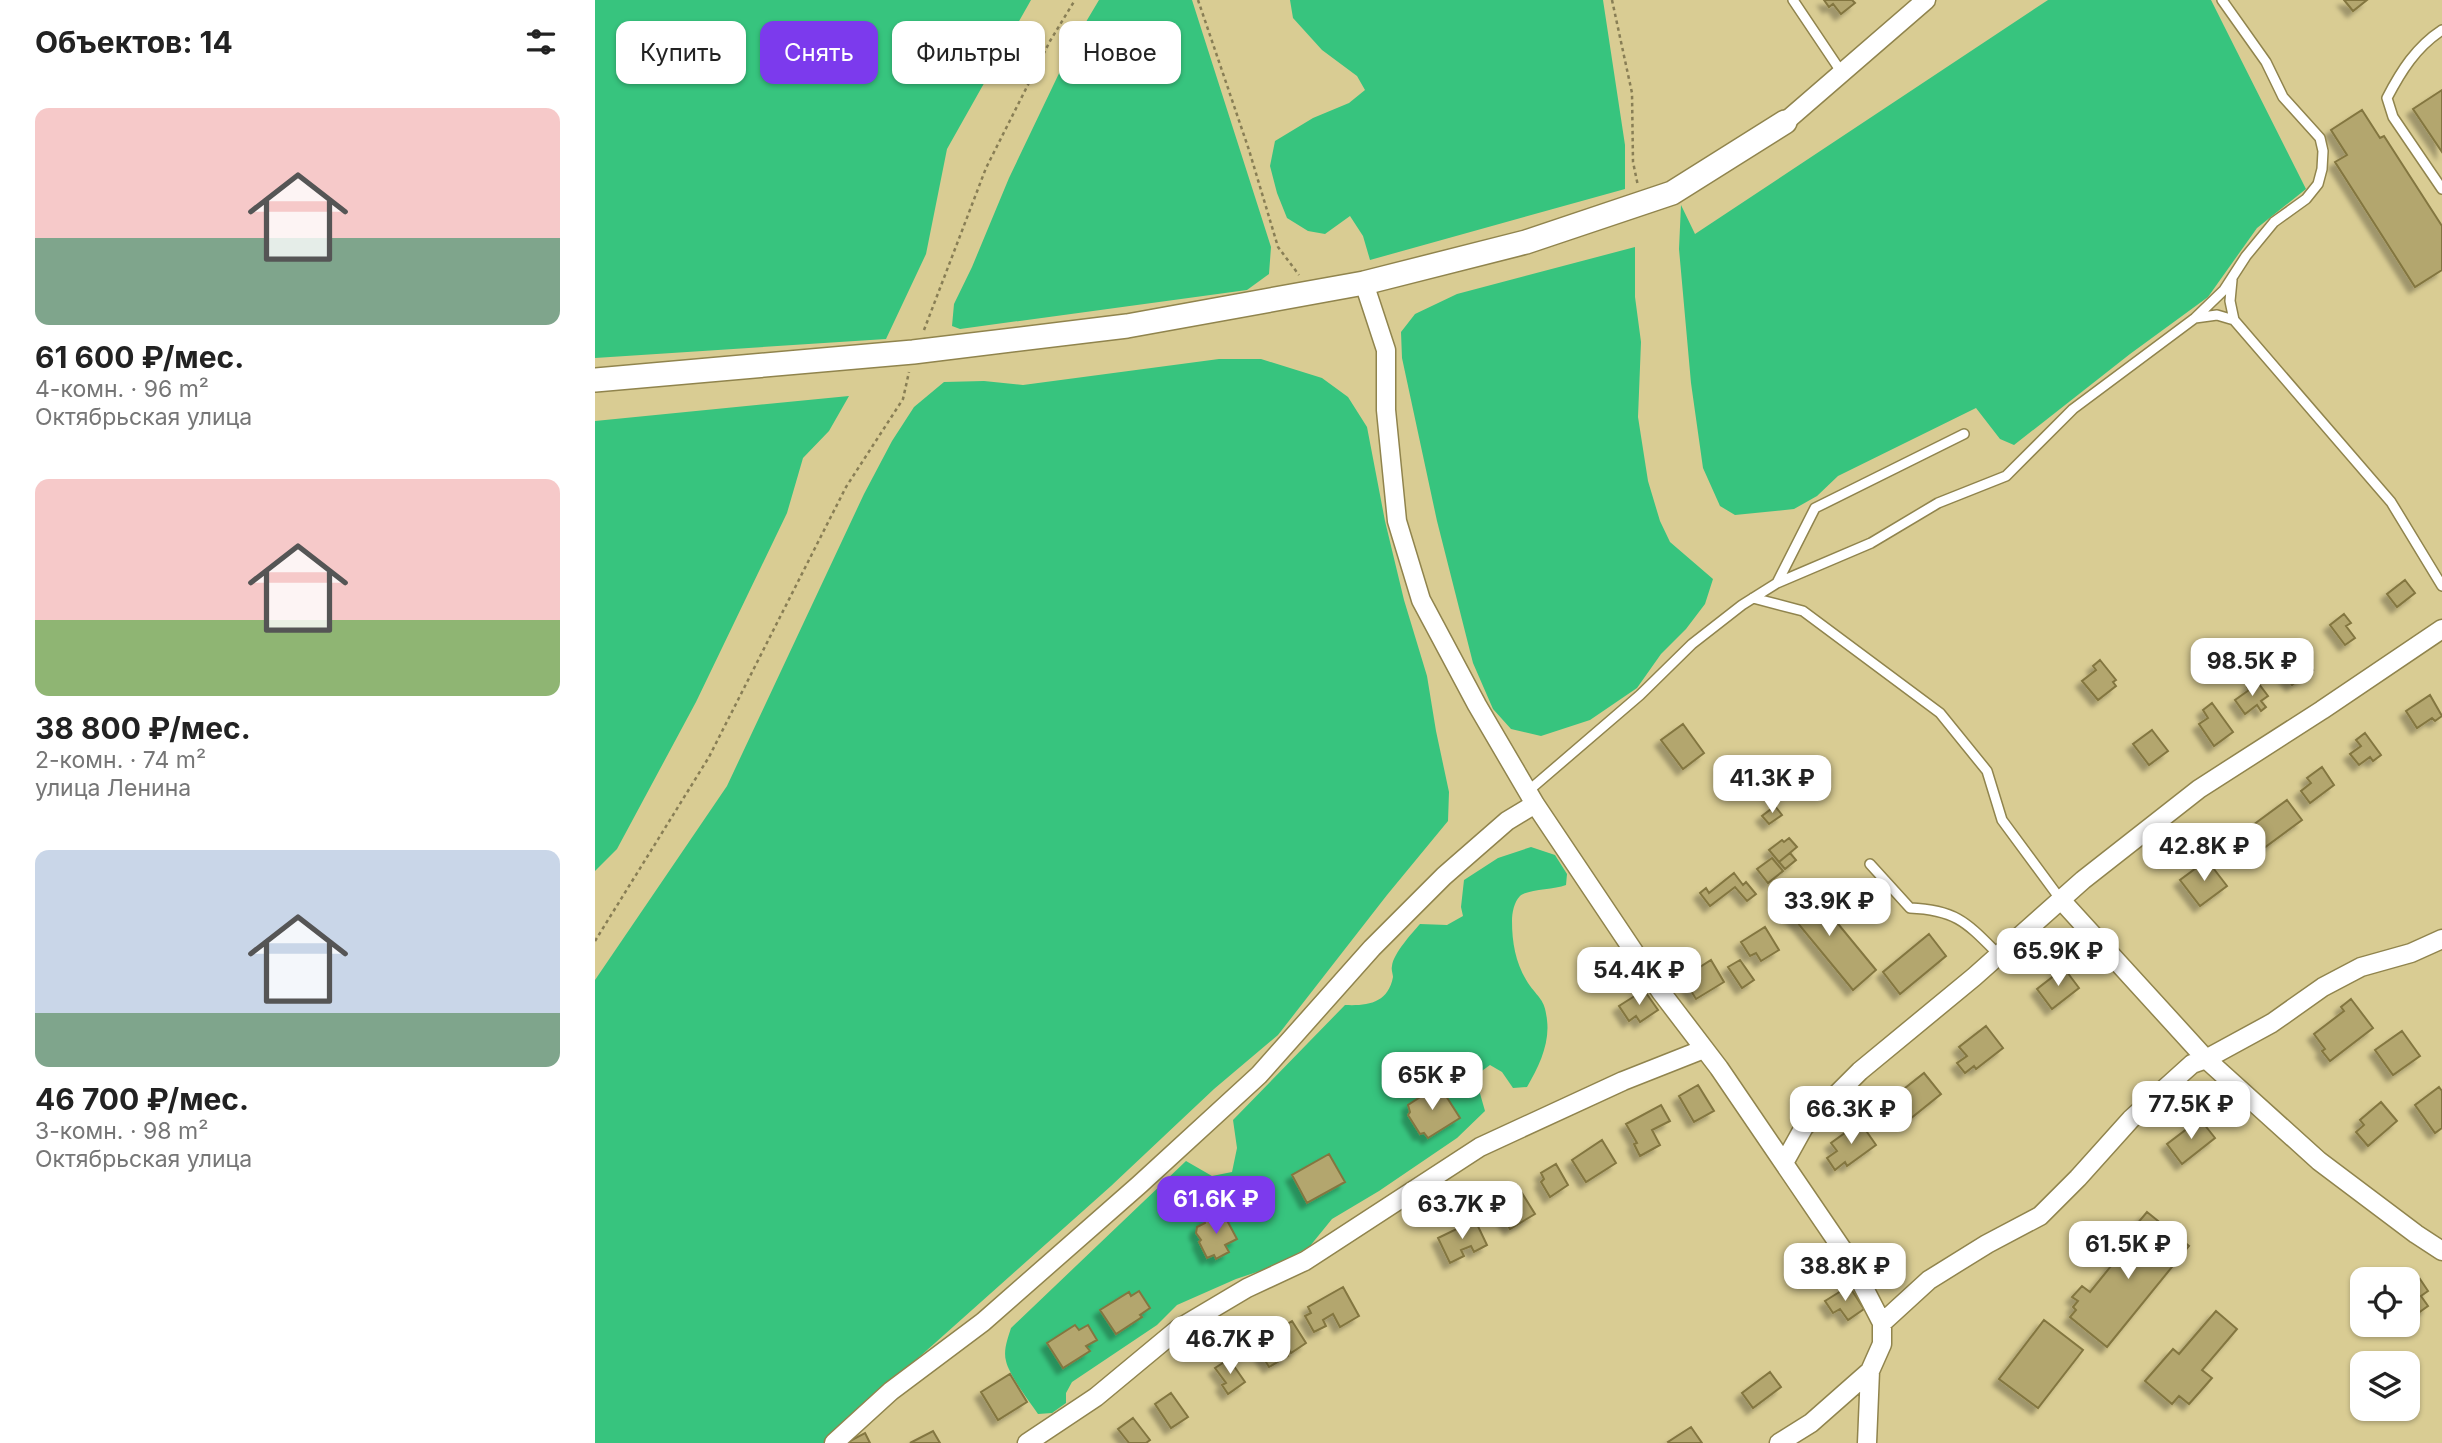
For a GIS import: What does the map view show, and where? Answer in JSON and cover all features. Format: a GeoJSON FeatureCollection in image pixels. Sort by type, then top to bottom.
{"type":"FeatureCollection","features":[{"type":"Feature","properties":{"kind":"street"},"geometry":{"type":"LineString","coordinates":[[595,380],[913,352],[1127,326],[1364,284],[1526,242],[1672,192],[1785,122],[1926,0]]}},
{"type":"Feature","properties":{"kind":"street"},"geometry":{"type":"LineString","coordinates":[[1364,284],[1386,350],[1386,410],[1397,521],[1421,600],[1531,798],[1661,992],[1704,1048],[1849,1259],[1882,1324],[1882,1344],[1870,1371],[1867,1443]]}},
{"type":"Feature","properties":{"kind":"street"},"geometry":{"type":"LineString","coordinates":[[1784,1163],[1804,1127],[1860,1071],[2061,900],[2199,789],[2442,629]]}},
{"type":"Feature","properties":{"kind":"street"},"geometry":{"type":"LineString","coordinates":[[834,1443],[891,1391],[983,1322],[1259,1075],[1372,948],[1444,876],[1531,798]]}},
{"type":"Feature","properties":{"kind":"street"},"geometry":{"type":"LineString","coordinates":[[2061,900],[2206,1059],[2319,1161],[2442,1251]]}},
{"type":"Feature","properties":{"kind":"street"},"geometry":{"type":"LineString","coordinates":[[1882,1324],[1929,1280],[1987,1244],[2040,1216],[2131,1119],[2192,1064],[2272,1023],[2323,986],[2361,967],[2411,953],[2442,939]]}},
{"type":"Feature","properties":{"kind":"street"},"geometry":{"type":"LineString","coordinates":[[1027,1443],[1096,1396],[1178,1329],[1247,1288],[1305,1261],[1480,1147],[1623,1081],[1704,1048]]}},
{"type":"Feature","properties":{"kind":"street"},"geometry":{"type":"LineString","coordinates":[[1779,1443],[1811,1423],[1870,1371]]}},
{"type":"Feature","properties":{"kind":"lane"},"geometry":{"type":"LineString","coordinates":[[1793,0],[1842,73]]}},
{"type":"Feature","properties":{"kind":"lane"},"geometry":{"type":"LineString","coordinates":[[1531,798],[1692,644],[1753,598],[1777,583],[1871,543],[1938,503],[2006,476],[2073,409],[2195,318],[2224,290],[2246,256],[2274,222],[2306,199],[2318,184],[2322,169],[2323,151],[2319,138],[2283,97],[2266,62],[2222,0]]}},
{"type":"Feature","properties":{"kind":"lane"},"geometry":{"type":"LineString","coordinates":[[2442,30],[2425,41],[2401,72],[2387,98],[2393,117],[2442,189]]}},
{"type":"Feature","properties":{"kind":"lane"},"geometry":{"type":"LineString","coordinates":[[2232,277],[2230,301],[2234,320],[2391,502],[2442,586]]}},
{"type":"Feature","properties":{"kind":"lane"},"geometry":{"type":"LineString","coordinates":[[2195,318],[2217,315],[2234,320]]}},
{"type":"Feature","properties":{"kind":"lane"},"geometry":{"type":"LineString","coordinates":[[1777,583],[1815,508],[1964,434]]}},
{"type":"Feature","properties":{"kind":"lane"},"geometry":{"type":"LineString","coordinates":[[1753,598],[1803,611],[1940,713],[1987,771],[2002,820],[2061,900]]}},
{"type":"Feature","properties":{"kind":"lane"},"geometry":{"type":"LineString","coordinates":[[1870,864],[1910,908],[1933,909],[1954,915],[1999,955]]}},
{"type":"Feature","properties":{"kind":"path"},"geometry":{"type":"LineString","coordinates":[[595,941],[709,757],[846,487],[903,399],[913,352],[930,317],[986,168],[1050,41],[1075,0]]}},
{"type":"Feature","properties":{"kind":"path"},"geometry":{"type":"LineString","coordinates":[[1198,0],[1249,150],[1278,247],[1295,272],[1322,291]]}},
{"type":"Feature","properties":{"kind":"path"},"geometry":{"type":"LineString","coordinates":[[1612,0],[1632,93],[1633,162],[1642,203]]}},
{"type":"Feature","properties":{"kind":"green space"},"geometry":{"type":"Polygon","coordinates":[[[595,0],[1031,0],[1019,21],[892,21],[892,84],[984,84],[947,149],[926,254],[886,339],[595,358],[595,0]]]}},
{"type":"Feature","properties":{"kind":"green space"},"geometry":{"type":"Polygon","coordinates":[[[1099,0],[1192,0],[1271,247],[1269,274],[1247,290],[960,329],[952,326],[954,304],[1009,178],[1059,73],[1059,84],[1181,84],[1181,21],[1086,21],[1099,0]]]}},
{"type":"Feature","properties":{"kind":"green space"},"geometry":{"type":"Polygon","coordinates":[[[1290,0],[1603,0],[1625,145],[1625,189],[1370,260],[1363,236],[1350,216],[1325,234],[1308,231],[1287,218],[1277,193],[1270,166],[1275,141],[1313,118],[1349,103],[1365,90],[1357,76],[1322,50],[1293,18],[1290,0]]]}},
{"type":"Feature","properties":{"kind":"green space"},"geometry":{"type":"Polygon","coordinates":[[[2048,0],[2211,0],[2306,189],[2257,228],[2208,297],[2014,445],[2000,439],[1976,408],[1838,476],[1817,496],[1794,509],[1735,515],[1720,506],[1703,468],[1691,383],[1679,249],[1681,205],[1695,234],[2048,0]]]}},
{"type":"Feature","properties":{"kind":"green space"},"geometry":{"type":"Polygon","coordinates":[[[1635,247],[1635,297],[1641,342],[1638,417],[1648,481],[1660,521],[1670,542],[1713,579],[1705,604],[1686,629],[1661,654],[1637,688],[1590,720],[1541,736],[1511,729],[1493,709],[1473,663],[1437,521],[1402,358],[1401,332],[1415,314],[1457,294],[1635,247]]]}},
{"type":"Feature","properties":{"kind":"green space"},"geometry":{"type":"Polygon","coordinates":[[[1219,359],[1261,359],[1322,378],[1348,397],[1367,427],[1404,600],[1427,676],[1449,792],[1448,821],[1278,1035],[1214,1089],[1111,1186],[898,1376],[830,1443],[595,1443],[595,980],[727,786],[864,494],[892,441],[914,407],[944,382],[984,381],[1023,385],[1219,359]]]}},
{"type":"Feature","properties":{"kind":"green space"},"geometry":{"type":"Polygon","coordinates":[[[849,396],[829,431],[803,458],[787,513],[696,702],[617,849],[595,871],[595,421],[849,396]]]}},
{"type":"Feature","properties":{"kind":"green space"},"geometry":{"type":"Polygon","coordinates":[[[1531,847],[1555,855],[1567,874],[1566,885],[1524,894],[1518,898],[1513,911],[1515,953],[1524,976],[1543,1003],[1547,1020],[1543,1055],[1527,1087],[1513,1088],[1502,1072],[1490,1065],[1475,1076],[1485,1111],[1457,1138],[1332,1219],[1310,1246],[1278,1265],[1236,1279],[1177,1305],[1157,1325],[1072,1382],[1066,1393],[1066,1403],[1052,1413],[1038,1414],[1015,1380],[1006,1361],[1005,1348],[1011,1328],[1186,1161],[1212,1176],[1232,1172],[1237,1148],[1233,1120],[1345,1005],[1361,1005],[1382,998],[1393,977],[1393,961],[1420,924],[1447,925],[1463,916],[1461,907],[1464,880],[1498,858],[1531,847]]]}},
{"type":"Feature","properties":{"kind":"building"},"geometry":{"type":"Polygon","coordinates":[[[1824,0],[1852,0],[1855,3],[1841,14],[1833,4],[1829,7],[1824,0]]]}},
{"type":"Feature","properties":{"kind":"building"},"geometry":{"type":"Polygon","coordinates":[[[2344,0],[2367,0],[2353,11],[2344,0]]]}},
{"type":"Feature","properties":{"kind":"building"},"geometry":{"type":"Polygon","coordinates":[[[2442,90],[2442,152],[2413,109],[2442,90]]]}},
{"type":"Feature","properties":{"kind":"building"},"geometry":{"type":"Polygon","coordinates":[[[2362,110],[2380,138],[2384,136],[2442,226],[2442,270],[2415,287],[2335,162],[2347,155],[2331,130],[2362,110]]]}},
{"type":"Feature","properties":{"kind":"building"},"geometry":{"type":"Polygon","coordinates":[[[2405,580],[2415,593],[2397,607],[2387,594],[2405,580]]]}},
{"type":"Feature","properties":{"kind":"building"},"geometry":{"type":"Polygon","coordinates":[[[2344,614],[2351,623],[2346,626],[2355,638],[2345,645],[2330,625],[2344,614]]]}},
{"type":"Feature","properties":{"kind":"building"},"geometry":{"type":"Polygon","coordinates":[[[2299,651],[2313,670],[2292,685],[2278,667],[2299,651]]]}},
{"type":"Feature","properties":{"kind":"building"},"geometry":{"type":"Polygon","coordinates":[[[2100,660],[2116,680],[2113,682],[2116,686],[2098,700],[2082,681],[2096,670],[2093,666],[2100,660]]]}},
{"type":"Feature","properties":{"kind":"building"},"geometry":{"type":"Polygon","coordinates":[[[2256,680],[2268,696],[2261,701],[2266,707],[2261,711],[2257,705],[2245,714],[2235,700],[2249,690],[2247,687],[2256,680]]]}},
{"type":"Feature","properties":{"kind":"building"},"geometry":{"type":"Polygon","coordinates":[[[2430,695],[2442,716],[2435,721],[2432,718],[2417,728],[2406,711],[2430,695]]]}},
{"type":"Feature","properties":{"kind":"building"},"geometry":{"type":"Polygon","coordinates":[[[2212,703],[2233,732],[2214,746],[2199,724],[2208,718],[2203,710],[2212,703]]]}},
{"type":"Feature","properties":{"kind":"building"},"geometry":{"type":"Polygon","coordinates":[[[1683,724],[1704,753],[1683,769],[1661,740],[1683,724]]]}},
{"type":"Feature","properties":{"kind":"building"},"geometry":{"type":"Polygon","coordinates":[[[2152,730],[2168,751],[2149,765],[2133,744],[2152,730]]]}},
{"type":"Feature","properties":{"kind":"building"},"geometry":{"type":"Polygon","coordinates":[[[2365,733],[2381,755],[2373,761],[2370,757],[2359,765],[2350,754],[2361,746],[2356,740],[2365,733]]]}},
{"type":"Feature","properties":{"kind":"building"},"geometry":{"type":"Polygon","coordinates":[[[2322,767],[2334,785],[2310,803],[2301,791],[2311,783],[2307,778],[2322,767]]]}},
{"type":"Feature","properties":{"kind":"building"},"geometry":{"type":"Polygon","coordinates":[[[2287,800],[2302,820],[2264,848],[2249,828],[2287,800]]]}},
{"type":"Feature","properties":{"kind":"building"},"geometry":{"type":"Polygon","coordinates":[[[1775,806],[1782,815],[1769,824],[1762,816],[1775,806]]]}},
{"type":"Feature","properties":{"kind":"building"},"geometry":{"type":"Polygon","coordinates":[[[1789,838],[1797,847],[1779,862],[1769,850],[1789,838]]]}},
{"type":"Feature","properties":{"kind":"building"},"geometry":{"type":"Polygon","coordinates":[[[1790,853],[1796,860],[1785,869],[1779,862],[1790,853]]]}},
{"type":"Feature","properties":{"kind":"building"},"geometry":{"type":"Polygon","coordinates":[[[1772,858],[1783,871],[1768,883],[1757,869],[1772,858]]]}},
{"type":"Feature","properties":{"kind":"building"},"geometry":{"type":"Polygon","coordinates":[[[2207,860],[2227,886],[2200,906],[2180,880],[2207,860]]]}},
{"type":"Feature","properties":{"kind":"building"},"geometry":{"type":"Polygon","coordinates":[[[1734,873],[1743,885],[1746,882],[1756,894],[1747,901],[1735,887],[1710,906],[1700,893],[1706,888],[1709,893],[1734,873]]]}},
{"type":"Feature","properties":{"kind":"building"},"geometry":{"type":"Polygon","coordinates":[[[1793,886],[1812,909],[1821,903],[1876,970],[1853,990],[1777,898],[1793,886]]]}},
{"type":"Feature","properties":{"kind":"building"},"geometry":{"type":"Polygon","coordinates":[[[1765,927],[1779,950],[1761,961],[1756,953],[1750,956],[1741,942],[1765,927]]]}},
{"type":"Feature","properties":{"kind":"building"},"geometry":{"type":"Polygon","coordinates":[[[1929,934],[1946,956],[1900,994],[1883,972],[1929,934]]]}},
{"type":"Feature","properties":{"kind":"building"},"geometry":{"type":"Polygon","coordinates":[[[1711,960],[1724,982],[1696,999],[1683,978],[1711,960]]]}},
{"type":"Feature","properties":{"kind":"building"},"geometry":{"type":"Polygon","coordinates":[[[1740,960],[1754,980],[1742,988],[1728,967],[1740,960]]]}},
{"type":"Feature","properties":{"kind":"building"},"geometry":{"type":"Polygon","coordinates":[[[2064,968],[2079,988],[2052,1009],[2037,989],[2064,968]]]}},
{"type":"Feature","properties":{"kind":"building"},"geometry":{"type":"Polygon","coordinates":[[[1644,990],[1658,1010],[1640,1022],[1636,1016],[1629,1021],[1619,1006],[1644,990]]]}},
{"type":"Feature","properties":{"kind":"building"},"geometry":{"type":"Polygon","coordinates":[[[2351,999],[2373,1028],[2330,1061],[2314,1034],[2344,1011],[2341,1007],[2351,999]]]}},
{"type":"Feature","properties":{"kind":"building"},"geometry":{"type":"Polygon","coordinates":[[[1986,1026],[2003,1048],[1976,1069],[1974,1066],[1965,1073],[1957,1063],[1967,1056],[1959,1047],[1986,1026]]]}},
{"type":"Feature","properties":{"kind":"building"},"geometry":{"type":"Polygon","coordinates":[[[2402,1031],[2420,1056],[2393,1075],[2375,1050],[2402,1031]]]}},
{"type":"Feature","properties":{"kind":"building"},"geometry":{"type":"Polygon","coordinates":[[[1924,1073],[1941,1094],[1905,1123],[1890,1104],[1890,1100],[1924,1073]]]}},
{"type":"Feature","properties":{"kind":"building"},"geometry":{"type":"Polygon","coordinates":[[[1439,1085],[1460,1118],[1428,1138],[1424,1133],[1420,1134],[1408,1115],[1408,1105],[1439,1085]]]}},
{"type":"Feature","properties":{"kind":"building"},"geometry":{"type":"Polygon","coordinates":[[[1698,1085],[1714,1111],[1694,1122],[1679,1096],[1698,1085]]]}},
{"type":"Feature","properties":{"kind":"building"},"geometry":{"type":"Polygon","coordinates":[[[2439,1087],[2442,1091],[2442,1128],[2435,1133],[2415,1105],[2439,1087]]]}},
{"type":"Feature","properties":{"kind":"building"},"geometry":{"type":"Polygon","coordinates":[[[2381,1102],[2397,1121],[2368,1146],[2356,1132],[2364,1125],[2360,1120],[2381,1102]]]}},
{"type":"Feature","properties":{"kind":"building"},"geometry":{"type":"Polygon","coordinates":[[[1661,1105],[1670,1121],[1652,1130],[1660,1145],[1640,1156],[1634,1144],[1637,1143],[1626,1124],[1661,1105]]]}},
{"type":"Feature","properties":{"kind":"building"},"geometry":{"type":"Polygon","coordinates":[[[2200,1119],[2215,1138],[2182,1164],[2167,1144],[2200,1119]]]}},
{"type":"Feature","properties":{"kind":"building"},"geometry":{"type":"Polygon","coordinates":[[[1860,1122],[1876,1145],[1847,1166],[1845,1162],[1835,1170],[1827,1158],[1837,1151],[1831,1143],[1860,1122]]]}},
{"type":"Feature","properties":{"kind":"building"},"geometry":{"type":"Polygon","coordinates":[[[1602,1140],[1616,1163],[1586,1182],[1572,1160],[1602,1140]]]}},
{"type":"Feature","properties":{"kind":"building"},"geometry":{"type":"Polygon","coordinates":[[[1329,1154],[1345,1182],[1307,1203],[1292,1175],[1329,1154]]]}},
{"type":"Feature","properties":{"kind":"building"},"geometry":{"type":"Polygon","coordinates":[[[1556,1164],[1568,1185],[1550,1197],[1541,1182],[1544,1179],[1541,1173],[1556,1164]]]}},
{"type":"Feature","properties":{"kind":"building"},"geometry":{"type":"Polygon","coordinates":[[[1517,1185],[1535,1214],[1510,1229],[1493,1200],[1517,1185]]]}},
{"type":"Feature","properties":{"kind":"building"},"geometry":{"type":"Polygon","coordinates":[[[1222,1211],[1237,1239],[1225,1245],[1229,1252],[1216,1259],[1214,1255],[1207,1258],[1196,1233],[1197,1227],[1205,1223],[1204,1220],[1222,1211]]]}},
{"type":"Feature","properties":{"kind":"building"},"geometry":{"type":"Polygon","coordinates":[[[2147,1212],[2189,1246],[2107,1347],[2070,1317],[2076,1310],[2073,1307],[2078,1301],[2072,1297],[2082,1286],[2090,1292],[2141,1229],[2136,1225],[2147,1212]]]}},
{"type":"Feature","properties":{"kind":"building"},"geometry":{"type":"Polygon","coordinates":[[[1475,1220],[1487,1245],[1474,1252],[1471,1246],[1461,1250],[1464,1256],[1450,1263],[1438,1238],[1475,1220]]]}},
{"type":"Feature","properties":{"kind":"building"},"geometry":{"type":"Polygon","coordinates":[[[2420,1279],[2428,1291],[2421,1296],[2428,1306],[2420,1312],[2420,1279]]]}},
{"type":"Feature","properties":{"kind":"building"},"geometry":{"type":"Polygon","coordinates":[[[1849,1286],[1864,1309],[1848,1320],[1840,1309],[1833,1313],[1825,1301],[1849,1286]]]}},
{"type":"Feature","properties":{"kind":"building"},"geometry":{"type":"Polygon","coordinates":[[[1343,1287],[1359,1316],[1340,1327],[1333,1314],[1323,1320],[1326,1326],[1314,1332],[1305,1316],[1311,1313],[1308,1307],[1343,1287]]]}},
{"type":"Feature","properties":{"kind":"building"},"geometry":{"type":"Polygon","coordinates":[[[1139,1291],[1150,1308],[1140,1315],[1142,1317],[1116,1334],[1100,1310],[1129,1292],[1131,1296],[1139,1291]]]}},
{"type":"Feature","properties":{"kind":"building"},"geometry":{"type":"Polygon","coordinates":[[[2216,1311],[2237,1329],[2202,1370],[2212,1378],[2189,1404],[2179,1396],[2172,1404],[2145,1381],[2173,1349],[2179,1354],[2216,1311]]]}},
{"type":"Feature","properties":{"kind":"building"},"geometry":{"type":"Polygon","coordinates":[[[2044,1320],[2083,1350],[2038,1408],[1999,1379],[2044,1320]]]}},
{"type":"Feature","properties":{"kind":"building"},"geometry":{"type":"Polygon","coordinates":[[[1292,1321],[1306,1343],[1291,1353],[1286,1345],[1282,1347],[1288,1356],[1269,1367],[1255,1344],[1292,1321]]]}},
{"type":"Feature","properties":{"kind":"building"},"geometry":{"type":"Polygon","coordinates":[[[1075,1325],[1079,1330],[1088,1325],[1097,1340],[1086,1346],[1090,1351],[1063,1368],[1047,1343],[1075,1325]]]}},
{"type":"Feature","properties":{"kind":"building"},"geometry":{"type":"Polygon","coordinates":[[[1229,1359],[1245,1382],[1228,1394],[1222,1385],[1226,1383],[1215,1368],[1229,1359]]]}},
{"type":"Feature","properties":{"kind":"building"},"geometry":{"type":"Polygon","coordinates":[[[1770,1372],[1781,1387],[1753,1408],[1742,1393],[1770,1372]]]}},
{"type":"Feature","properties":{"kind":"building"},"geometry":{"type":"Polygon","coordinates":[[[1010,1374],[1027,1402],[998,1420],[981,1392],[1010,1374]]]}},
{"type":"Feature","properties":{"kind":"building"},"geometry":{"type":"Polygon","coordinates":[[[1171,1393],[1188,1417],[1171,1428],[1155,1404],[1171,1393]]]}},
{"type":"Feature","properties":{"kind":"building"},"geometry":{"type":"Polygon","coordinates":[[[1133,1418],[1150,1440],[1146,1443],[1129,1443],[1118,1429],[1133,1418]]]}},
{"type":"Feature","properties":{"kind":"building"},"geometry":{"type":"Polygon","coordinates":[[[1691,1427],[1702,1443],[1668,1442],[1691,1427]]]}},
{"type":"Feature","properties":{"kind":"building"},"geometry":{"type":"Polygon","coordinates":[[[933,1431],[940,1443],[910,1443],[933,1431]]]}},
{"type":"Feature","properties":{"kind":"building"},"geometry":{"type":"Polygon","coordinates":[[[865,1433],[870,1443],[846,1443],[865,1433]]]}}]}
